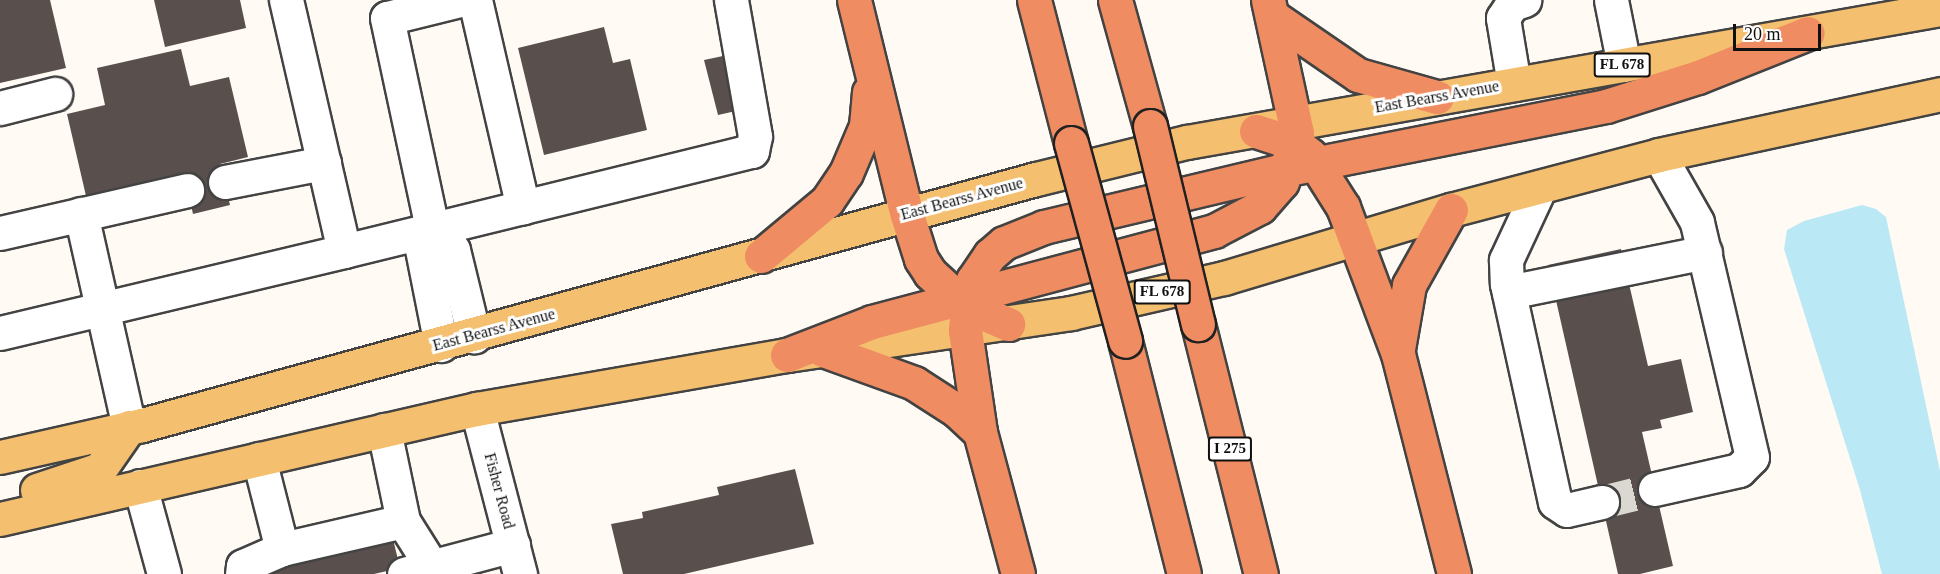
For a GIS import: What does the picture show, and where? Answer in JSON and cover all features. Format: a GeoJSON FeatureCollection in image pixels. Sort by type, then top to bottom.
{"type":"FeatureCollection","features":[{"type":"Feature","properties":{"kind":"highway"},"geometry":{"type":"LineString","coordinates":[[854,0],[870,72],[907,215],[921,259],[964,307]]}},
{"type":"Feature","properties":{"kind":"highway"},"geometry":{"type":"LineString","coordinates":[[1034,0],[1125,341],[1184,574]]}},
{"type":"Feature","properties":{"kind":"highway","name":"I 275"},"geometry":{"type":"LineString","coordinates":[[1115,0],[1149,126],[1261,574]]}},
{"type":"Feature","properties":{"kind":"highway"},"geometry":{"type":"LineString","coordinates":[[1270,8],[1340,66],[1358,75],[1437,97]]}},
{"type":"Feature","properties":{"kind":"highway"},"geometry":{"type":"LineString","coordinates":[[787,355],[872,321],[964,307],[1235,223],[1274,194],[1299,150],[1270,8]]}},
{"type":"Feature","properties":{"kind":"highway"},"geometry":{"type":"LineString","coordinates":[[1018,574],[980,432],[964,307],[990,255],[1022,234],[1299,150],[1606,106],[1698,77],[1808,33]]}},
{"type":"Feature","properties":{"kind":"highway"},"geometry":{"type":"LineString","coordinates":[[761,256],[826,201],[846,173],[866,126],[870,72]]}},
{"type":"Feature","properties":{"kind":"highway"},"geometry":{"type":"LineString","coordinates":[[1256,131],[1299,150],[1331,182],[1356,238],[1398,354],[1454,574]]}},
{"type":"Feature","properties":{"kind":"highway"},"geometry":{"type":"LineString","coordinates":[[1398,354],[1409,285],[1451,210]]}},
{"type":"Feature","properties":{"kind":"highway"},"geometry":{"type":"LineString","coordinates":[[823,351],[914,383],[956,410],[980,432]]}},
{"type":"Feature","properties":{"kind":"main road","name":"East Bearss Avenue"},"geometry":{"type":"LineString","coordinates":[[1299,150],[1437,97],[1940,9]]}},
{"type":"Feature","properties":{"kind":"main road","name":"FL 678"},"geometry":{"type":"LineString","coordinates":[[0,519],[477,409],[787,355],[823,351],[964,307],[1008,324],[1224,278],[1451,210],[1659,155],[1940,94]]}},
{"type":"Feature","properties":{"kind":"main road","name":"East Bearss Avenue"},"geometry":{"type":"LineString","coordinates":[[0,457],[129,427],[441,345],[1112,160],[1256,131]]}},
{"type":"Feature","properties":{"kind":"main road"},"geometry":{"type":"LineString","coordinates":[[0,498],[50,488],[100,469],[129,427]]}},
{"type":"Feature","properties":{"kind":"street"},"geometry":{"type":"LineString","coordinates":[[286,0],[344,251]]}},
{"type":"Feature","properties":{"kind":"street"},"geometry":{"type":"LineString","coordinates":[[460,0],[387,18],[432,228],[445,237],[453,250],[474,336]]}},
{"type":"Feature","properties":{"kind":"street"},"geometry":{"type":"LineString","coordinates":[[475,0],[523,208]]}},
{"type":"Feature","properties":{"kind":"street"},"geometry":{"type":"LineString","coordinates":[[0,333],[104,310],[752,151],[755,136],[731,0]]}},
{"type":"Feature","properties":{"kind":"street"},"geometry":{"type":"LineString","coordinates":[[1514,84],[1503,18],[1512,4],[1524,0]]}},
{"type":"Feature","properties":{"kind":"street"},"geometry":{"type":"LineString","coordinates":[[1611,0],[1624,65]]}},
{"type":"Feature","properties":{"kind":"street"},"geometry":{"type":"LineString","coordinates":[[0,108],[55,94]]}},
{"type":"Feature","properties":{"kind":"street"},"geometry":{"type":"LineString","coordinates":[[1655,489],[1739,470],[1752,457],[1697,222],[1659,155]]}},
{"type":"Feature","properties":{"kind":"street"},"geometry":{"type":"LineString","coordinates":[[225,182],[324,163]]}},
{"type":"Feature","properties":{"kind":"street"},"geometry":{"type":"LineString","coordinates":[[1540,187],[1506,260],[1509,292],[1555,502],[1567,510],[1602,502]]}},
{"type":"Feature","properties":{"kind":"street"},"geometry":{"type":"LineString","coordinates":[[0,233],[187,190]]}},
{"type":"Feature","properties":{"kind":"street"},"geometry":{"type":"LineString","coordinates":[[81,214],[129,427]]}},
{"type":"Feature","properties":{"kind":"street"},"geometry":{"type":"LineString","coordinates":[[432,228],[424,238],[422,249],[441,345]]}},
{"type":"Feature","properties":{"kind":"street"},"geometry":{"type":"LineString","coordinates":[[1509,292],[1705,252]]}},
{"type":"Feature","properties":{"kind":"street","name":"Fisher Road"},"geometry":{"type":"LineString","coordinates":[[477,409],[516,560]]}},
{"type":"Feature","properties":{"kind":"street"},"geometry":{"type":"LineString","coordinates":[[384,430],[403,521],[418,570],[516,560]]}},
{"type":"Feature","properties":{"kind":"street"},"geometry":{"type":"LineString","coordinates":[[258,459],[282,549]]}},
{"type":"Feature","properties":{"kind":"street"},"geometry":{"type":"LineString","coordinates":[[140,486],[164,574]]}},
{"type":"Feature","properties":{"kind":"street"},"geometry":{"type":"LineString","coordinates":[[242,574],[243,566],[282,549],[403,521]]}},
{"type":"Feature","properties":{"kind":"water"},"geometry":{"type":"Polygon","coordinates":[[[1862,205],[1876,209],[1886,217],[1940,471],[1940,574],[1882,574],[1860,490],[1784,249],[1787,230],[1804,221],[1862,205]]]}},
{"type":"Feature","properties":{"kind":"building"},"geometry":{"type":"Polygon","coordinates":[[[0,0],[50,0],[66,68],[0,83],[0,0]]]}},
{"type":"Feature","properties":{"kind":"building"},"geometry":{"type":"Polygon","coordinates":[[[154,0],[240,0],[246,28],[165,47],[154,0]]]}},
{"type":"Feature","properties":{"kind":"building"},"geometry":{"type":"Polygon","coordinates":[[[604,27],[613,63],[630,59],[647,130],[544,155],[518,48],[604,27]]]}},
{"type":"Feature","properties":{"kind":"building"},"geometry":{"type":"Polygon","coordinates":[[[181,49],[190,86],[229,77],[248,157],[220,164],[230,205],[193,214],[184,174],[86,196],[67,114],[105,105],[97,68],[181,49]]]}},
{"type":"Feature","properties":{"kind":"building"},"geometry":{"type":"Polygon","coordinates":[[[723,56],[736,111],[718,115],[704,60],[723,56]]]}},
{"type":"Feature","properties":{"kind":"building"},"geometry":{"type":"Polygon","coordinates":[[[1621,249],[1648,366],[1681,359],[1693,412],[1660,420],[1662,428],[1642,432],[1673,566],[1640,574],[1618,574],[1548,265],[1621,249]]]}},
{"type":"Feature","properties":{"kind":"building"},"geometry":{"type":"Polygon","coordinates":[[[795,469],[814,544],[684,574],[623,574],[611,524],[643,518],[642,512],[719,495],[717,487],[795,469]]]}},
{"type":"Feature","properties":{"kind":"building"},"geometry":{"type":"Polygon","coordinates":[[[392,535],[400,568],[374,574],[258,574],[256,568],[392,535]]]}},
{"type":"Feature","properties":{"kind":"tunnel"},"geometry":{"type":"LineString","coordinates":[[1602,502],[1655,489]]}}]}
